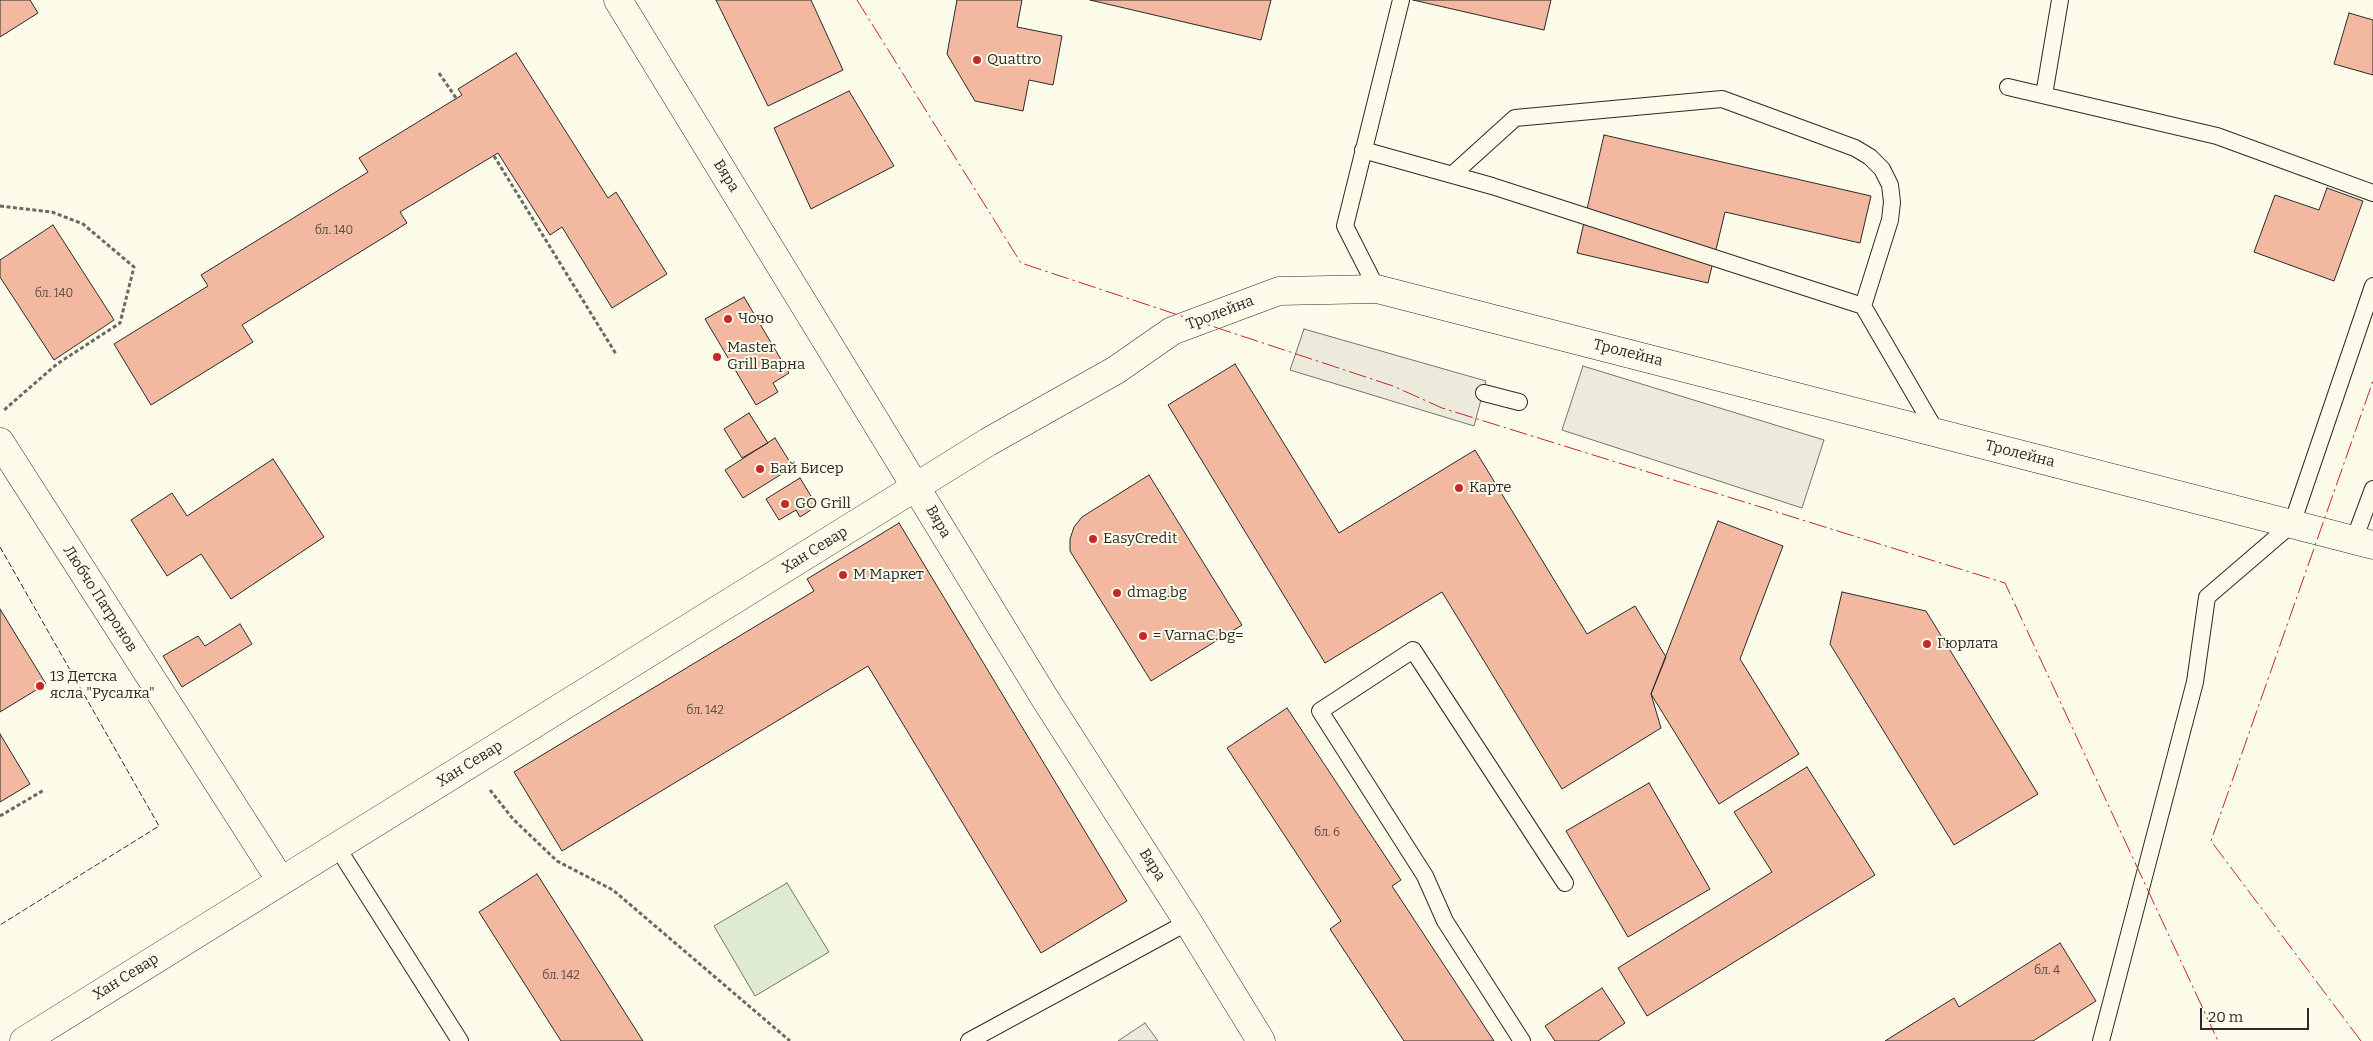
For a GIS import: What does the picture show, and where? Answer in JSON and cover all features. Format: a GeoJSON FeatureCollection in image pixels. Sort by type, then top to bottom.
{"type":"FeatureCollection","features":[{"type":"Feature","properties":{"kind":"street","name":"Вяра"},"geometry":{"type":"LineString","coordinates":[[618,0],[1044,697],[1188,922],[1261,1041]]}},
{"type":"Feature","properties":{"kind":"street","name":"Тролейна"},"geometry":{"type":"LineString","coordinates":[[917,487],[988,442],[1116,370],[1172,331],[1279,291],[1377,289],[2363,542]]}},
{"type":"Feature","properties":{"kind":"street","name":"Любчо Патронов"},"geometry":{"type":"LineString","coordinates":[[0,442],[281,881]]}},
{"type":"Feature","properties":{"kind":"street","name":"Хан Севар"},"geometry":{"type":"LineString","coordinates":[[24,1041],[917,487]]}},
{"type":"Feature","properties":{"kind":"lane"},"geometry":{"type":"LineString","coordinates":[[1377,289],[1344,226],[1401,0]]}},
{"type":"Feature","properties":{"kind":"lane"},"geometry":{"type":"LineString","coordinates":[[2044,95],[2060,0]]}},
{"type":"Feature","properties":{"kind":"lane"},"geometry":{"type":"LineString","coordinates":[[2008,87],[2217,136],[2373,193]]}},
{"type":"Feature","properties":{"kind":"lane"},"geometry":{"type":"LineString","coordinates":[[1452,175],[1514,118],[1722,99],[1855,148],[1870,156],[1882,169],[1890,185],[1892,202],[1890,220],[1863,306]]}},
{"type":"Feature","properties":{"kind":"lane"},"geometry":{"type":"LineString","coordinates":[[1364,150],[1492,186],[1863,306],[1937,433]]}},
{"type":"Feature","properties":{"kind":"lane"},"geometry":{"type":"LineString","coordinates":[[2101,1041],[2195,682],[2207,597],[2292,524],[2373,286]]}},
{"type":"Feature","properties":{"kind":"lane"},"geometry":{"type":"LineString","coordinates":[[1484,392],[1519,402]]}},
{"type":"Feature","properties":{"kind":"lane"},"geometry":{"type":"LineString","coordinates":[[2363,542],[2373,489]]}},
{"type":"Feature","properties":{"kind":"lane"},"geometry":{"type":"LineString","coordinates":[[1522,1041],[1445,921],[1425,876],[1320,711],[1413,650],[1565,883]]}},
{"type":"Feature","properties":{"kind":"lane"},"geometry":{"type":"LineString","coordinates":[[337,847],[460,1041]]}},
{"type":"Feature","properties":{"kind":"lane"},"geometry":{"type":"LineString","coordinates":[[969,1041],[1188,922]]}},
{"type":"Feature","properties":{"kind":"path"},"geometry":{"type":"LineString","coordinates":[[439,73],[456,98]]}},
{"type":"Feature","properties":{"kind":"path"},"geometry":{"type":"LineString","coordinates":[[494,156],[616,354]]}},
{"type":"Feature","properties":{"kind":"path"},"geometry":{"type":"LineString","coordinates":[[0,206],[52,212],[82,224],[134,267],[120,323],[58,364],[0,414]]}},
{"type":"Feature","properties":{"kind":"path"},"geometry":{"type":"LineString","coordinates":[[0,816],[44,790]]}},
{"type":"Feature","properties":{"kind":"path"},"geometry":{"type":"LineString","coordinates":[[513,819],[557,861],[613,890],[790,1041]]}},
{"type":"Feature","properties":{"kind":"green space"},"geometry":{"type":"Polygon","coordinates":[[[787,883],[829,952],[755,996],[714,926],[787,883]]]}},
{"type":"Feature","properties":{"kind":"shaded area"},"geometry":{"type":"Polygon","coordinates":[[[1304,329],[1486,381],[1474,426],[1290,370],[1304,329]]]}},
{"type":"Feature","properties":{"kind":"shaded area"},"geometry":{"type":"Polygon","coordinates":[[[1583,366],[1824,440],[1802,508],[1562,430],[1583,366]]]}},
{"type":"Feature","properties":{"kind":"shaded area"},"geometry":{"type":"Polygon","coordinates":[[[1145,1023],[1158,1041],[1118,1041],[1145,1023]]]}},
{"type":"Feature","properties":{"kind":"building"},"geometry":{"type":"Polygon","coordinates":[[[0,0],[30,0],[38,13],[0,37],[0,0]]]}},
{"type":"Feature","properties":{"kind":"building"},"geometry":{"type":"Polygon","coordinates":[[[716,0],[811,0],[843,70],[768,106],[716,0]]]}},
{"type":"Feature","properties":{"kind":"building"},"geometry":{"type":"Polygon","coordinates":[[[957,0],[1022,0],[1017,27],[1062,36],[1053,85],[1029,80],[1023,111],[975,101],[947,54],[957,0]]]}},
{"type":"Feature","properties":{"kind":"building"},"geometry":{"type":"Polygon","coordinates":[[[1090,0],[1271,0],[1261,40],[1090,0]]]}},
{"type":"Feature","properties":{"kind":"building"},"geometry":{"type":"Polygon","coordinates":[[[1413,0],[1551,0],[1544,30],[1413,0]]]}},
{"type":"Feature","properties":{"kind":"building"},"geometry":{"type":"Polygon","coordinates":[[[2349,13],[2373,20],[2373,75],[2334,64],[2349,13]]]}},
{"type":"Feature","properties":{"kind":"building"},"geometry":{"type":"Polygon","coordinates":[[[516,53],[608,198],[616,192],[667,274],[612,308],[562,227],[550,235],[498,153],[400,212],[407,223],[242,325],[253,342],[151,405],[114,344],[208,286],[201,275],[368,172],[359,158],[462,95],[458,89],[516,53]]]}},
{"type":"Feature","properties":{"kind":"building"},"geometry":{"type":"Polygon","coordinates":[[[849,91],[894,166],[811,209],[774,128],[849,91]]]}},
{"type":"Feature","properties":{"kind":"building"},"geometry":{"type":"Polygon","coordinates":[[[1604,135],[1871,196],[1860,243],[1725,212],[1708,283],[1577,253],[1604,135]]]}},
{"type":"Feature","properties":{"kind":"building"},"geometry":{"type":"Polygon","coordinates":[[[2327,188],[2363,201],[2334,281],[2254,252],[2275,195],[2319,210],[2327,188]]]}},
{"type":"Feature","properties":{"kind":"building"},"geometry":{"type":"Polygon","coordinates":[[[53,225],[114,320],[54,360],[0,277],[0,260],[53,225]]]}},
{"type":"Feature","properties":{"kind":"building"},"geometry":{"type":"Polygon","coordinates":[[[744,297],[789,373],[773,383],[778,392],[756,405],[705,319],[744,297]]]}},
{"type":"Feature","properties":{"kind":"building"},"geometry":{"type":"Polygon","coordinates":[[[1235,364],[1339,533],[1475,450],[1587,634],[1635,606],[1666,657],[1651,694],[1661,728],[1562,789],[1442,592],[1325,663],[1168,405],[1235,364]]]}},
{"type":"Feature","properties":{"kind":"building"},"geometry":{"type":"Polygon","coordinates":[[[749,413],[768,443],[742,458],[724,429],[749,413]]]}},
{"type":"Feature","properties":{"kind":"building"},"geometry":{"type":"Polygon","coordinates":[[[775,438],[793,467],[743,498],[725,470],[775,438]]]}},
{"type":"Feature","properties":{"kind":"building"},"geometry":{"type":"Polygon","coordinates":[[[273,459],[324,537],[231,599],[201,554],[167,576],[131,520],[172,493],[187,516],[273,459]]]}},
{"type":"Feature","properties":{"kind":"building"},"geometry":{"type":"Polygon","coordinates":[[[1149,475],[1242,625],[1151,681],[1070,551],[1070,539],[1074,527],[1082,517],[1149,475]]]}},
{"type":"Feature","properties":{"kind":"building"},"geometry":{"type":"Polygon","coordinates":[[[800,478],[817,506],[800,517],[796,510],[779,520],[766,499],[800,478]]]}},
{"type":"Feature","properties":{"kind":"building"},"geometry":{"type":"Polygon","coordinates":[[[1718,521],[1783,546],[1740,659],[1799,754],[1719,804],[1651,694],[1718,521]]]}},
{"type":"Feature","properties":{"kind":"building"},"geometry":{"type":"Polygon","coordinates":[[[899,523],[1127,901],[1041,953],[868,666],[562,851],[514,772],[814,591],[807,579],[899,523]]]}},
{"type":"Feature","properties":{"kind":"building"},"geometry":{"type":"Polygon","coordinates":[[[1842,592],[1926,611],[2038,794],[1954,845],[1830,644],[1842,592]]]}},
{"type":"Feature","properties":{"kind":"building"},"geometry":{"type":"Polygon","coordinates":[[[0,609],[46,684],[0,712],[0,609]]]}},
{"type":"Feature","properties":{"kind":"building"},"geometry":{"type":"Polygon","coordinates":[[[240,624],[252,644],[182,687],[163,656],[198,636],[205,646],[240,624]]]}},
{"type":"Feature","properties":{"kind":"building"},"geometry":{"type":"Polygon","coordinates":[[[1287,708],[1401,880],[1392,886],[1494,1041],[1404,1041],[1330,929],[1341,921],[1227,748],[1287,708]]]}},
{"type":"Feature","properties":{"kind":"building"},"geometry":{"type":"Polygon","coordinates":[[[0,734],[30,784],[0,802],[0,734]]]}},
{"type":"Feature","properties":{"kind":"building"},"geometry":{"type":"Polygon","coordinates":[[[1807,767],[1875,875],[1647,1016],[1618,968],[1772,872],[1734,812],[1807,767]]]}},
{"type":"Feature","properties":{"kind":"building"},"geometry":{"type":"Polygon","coordinates":[[[1649,783],[1710,889],[1628,937],[1566,831],[1649,783]]]}},
{"type":"Feature","properties":{"kind":"building"},"geometry":{"type":"Polygon","coordinates":[[[537,874],[643,1041],[561,1041],[479,912],[537,874]]]}},
{"type":"Feature","properties":{"kind":"building"},"geometry":{"type":"Polygon","coordinates":[[[2060,943],[2096,1001],[2033,1041],[1885,1041],[1954,998],[1959,1007],[2060,943]]]}},
{"type":"Feature","properties":{"kind":"building"},"geometry":{"type":"Polygon","coordinates":[[[1602,988],[1625,1023],[1598,1041],[1555,1041],[1545,1026],[1602,988]]]}},
{"type":"Feature","properties":{"kind":"fence"},"geometry":{"type":"LineString","coordinates":[[0,547],[159,826],[0,925]]}},
{"type":"Feature","properties":{"kind":"power"},"geometry":{"type":"LineString","coordinates":[[857,0],[1021,263],[1393,386],[1442,408],[2005,583],[2218,1041]]}},
{"type":"Feature","properties":{"kind":"power"},"geometry":{"type":"LineString","coordinates":[[2361,1041],[2211,841],[2373,381]]}},
{"type":"Feature","properties":{"kind":"place","name":"Quattro"},"geometry":{"type":"Point","coordinates":[977,60]}},
{"type":"Feature","properties":{"kind":"place","name":"Чочо"},"geometry":{"type":"Point","coordinates":[728,319]}},
{"type":"Feature","properties":{"kind":"place","name":"Master Grill Варна"},"geometry":{"type":"Point","coordinates":[717,357]}},
{"type":"Feature","properties":{"kind":"place","name":"Бай Бисер"},"geometry":{"type":"Point","coordinates":[760,469]}},
{"type":"Feature","properties":{"kind":"place","name":"Карте"},"geometry":{"type":"Point","coordinates":[1459,488]}},
{"type":"Feature","properties":{"kind":"place","name":"GO Grill"},"geometry":{"type":"Point","coordinates":[785,504]}},
{"type":"Feature","properties":{"kind":"place","name":"EasyCredit"},"geometry":{"type":"Point","coordinates":[1093,539]}},
{"type":"Feature","properties":{"kind":"place","name":"М Маркет"},"geometry":{"type":"Point","coordinates":[843,575]}},
{"type":"Feature","properties":{"kind":"place","name":"dmag.bg"},"geometry":{"type":"Point","coordinates":[1117,593]}},
{"type":"Feature","properties":{"kind":"place","name":"= VarnaC.bg="},"geometry":{"type":"Point","coordinates":[1143,636]}},
{"type":"Feature","properties":{"kind":"place","name":"Гюрлата"},"geometry":{"type":"Point","coordinates":[1927,644]}},
{"type":"Feature","properties":{"kind":"place","name":"13 Детска ясла \"Русалка\""},"geometry":{"type":"Point","coordinates":[40,686]}}]}
